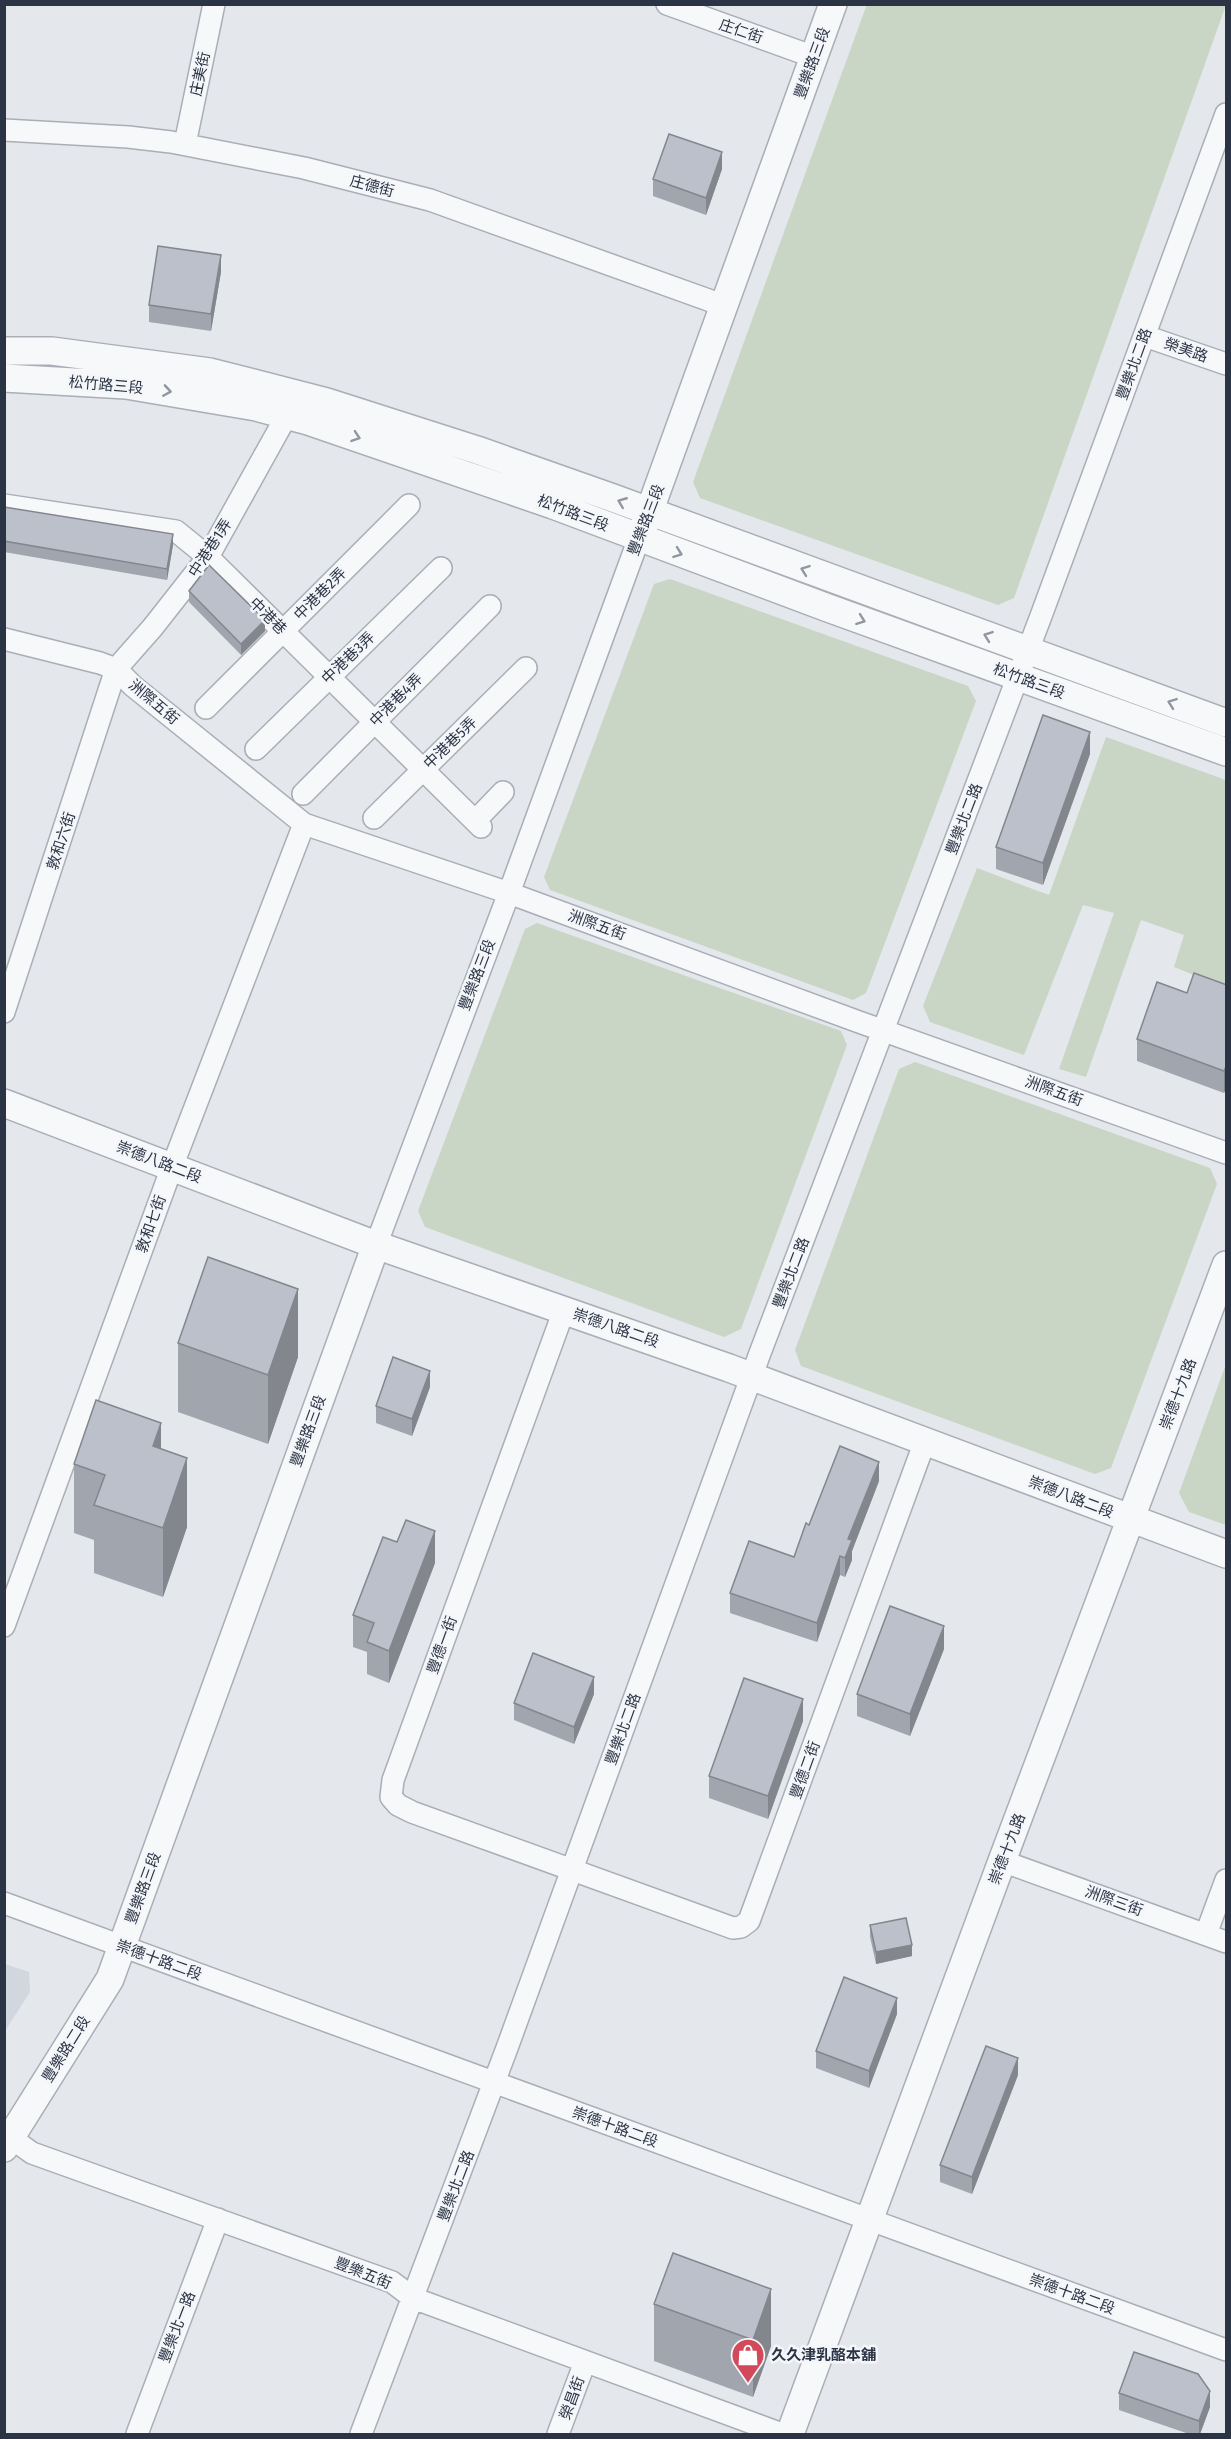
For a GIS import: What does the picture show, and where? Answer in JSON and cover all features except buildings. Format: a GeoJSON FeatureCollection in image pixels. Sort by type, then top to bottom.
{"type":"FeatureCollection","features":[{"type":"Feature","properties":{"kind":"street","name":"庄美街"},"geometry":{"type":"LineString","coordinates":[[185,144],[214,4]]}},
{"type":"Feature","properties":{"kind":"street","name":"庄仁街"},"geometry":{"type":"LineString","coordinates":[[667,4],[814,57]]}},
{"type":"Feature","properties":{"kind":"street","name":"豐樂路三段"},"geometry":{"type":"LineString","coordinates":[[121,1946],[376,1245],[649,513],[833,4]]}},
{"type":"Feature","properties":{"kind":"street","name":"豐樂北二路"},"geometry":{"type":"LineString","coordinates":[[361,2434],[494,2083],[752,1376],[1227,114]]}},
{"type":"Feature","properties":{"kind":"street","name":"庄德街"},"geometry":{"type":"LineString","coordinates":[[4,130],[128,137],[185,144],[304,168],[430,201],[724,306]]}},
{"type":"Feature","properties":{"kind":"street","name":"榮美路"},"geometry":{"type":"LineString","coordinates":[[1145,336],[1227,364]]}},
{"type":"Feature","properties":{"kind":"street","name":"松竹路三段"},"geometry":{"type":"LineString","coordinates":[[4,351],[52,351],[188,369],[243,379],[327,402],[445,440],[1227,723]]}},
{"type":"Feature","properties":{"kind":"street","name":"松竹路三段"},"geometry":{"type":"LineString","coordinates":[[4,378],[126,385],[256,407],[287,415],[467,474],[1227,752]]}},
{"type":"Feature","properties":{"kind":"street","name":"中港巷1弄"},"geometry":{"type":"LineString","coordinates":[[116,669],[153,627],[208,557],[287,415]]}},
{"type":"Feature","properties":{"kind":"street","name":"中港巷"},"geometry":{"type":"LineString","coordinates":[[4,505],[176,531],[208,557],[478,824],[503,792]]}},
{"type":"Feature","properties":{"kind":"street","name":"中港巷2弄"},"geometry":{"type":"LineString","coordinates":[[206,708],[410,505]]}},
{"type":"Feature","properties":{"kind":"street","name":"中港巷3弄"},"geometry":{"type":"LineString","coordinates":[[256,749],[441,568]]}},
{"type":"Feature","properties":{"kind":"street","name":"中港巷4弄"},"geometry":{"type":"LineString","coordinates":[[303,794],[490,606]]}},
{"type":"Feature","properties":{"kind":"street","name":"洲際五街"},"geometry":{"type":"LineString","coordinates":[[4,639],[116,669],[133,686],[304,824],[509,893],[1227,1153]]}},
{"type":"Feature","properties":{"kind":"street","name":"中港巷5弄"},"geometry":{"type":"LineString","coordinates":[[374,818],[526,668]]}},
{"type":"Feature","properties":{"kind":"street","name":"敦和六街"},"geometry":{"type":"LineString","coordinates":[[4,1012],[116,669]]}},
{"type":"Feature","properties":{"kind":"street","name":"敦和七街"},"geometry":{"type":"LineString","coordinates":[[4,1626],[172,1167],[304,824]]}},
{"type":"Feature","properties":{"kind":"street","name":"崇德八路二段"},"geometry":{"type":"LineString","coordinates":[[4,1103],[376,1245],[752,1376],[1131,1520],[1227,1554]]}},
{"type":"Feature","properties":{"kind":"street","name":"崇德十九路"},"geometry":{"type":"LineString","coordinates":[[790,2434],[1002,1861],[1227,1265]]}},
{"type":"Feature","properties":{"kind":"street","name":"豐德一街"},"geometry":{"type":"LineString","coordinates":[[564,1310],[396,1769],[391,1797],[398,1805],[412,1812],[572,1870]]}},
{"type":"Feature","properties":{"kind":"street","name":"豐德二街"},"geometry":{"type":"LineString","coordinates":[[572,1870],[733,1928],[741,1927],[749,1921],[925,1441]]}},
{"type":"Feature","properties":{"kind":"street","name":"洲際三街"},"geometry":{"type":"LineString","coordinates":[[1002,1861],[1227,1942]]}},
{"type":"Feature","properties":{"kind":"street"},"geometry":{"type":"LineString","coordinates":[[1206,1934],[1227,1880]]}},
{"type":"Feature","properties":{"kind":"street","name":"崇德十路二段"},"geometry":{"type":"LineString","coordinates":[[4,1903],[1227,2350]]}},
{"type":"Feature","properties":{"kind":"street","name":"豐樂路二段"},"geometry":{"type":"LineString","coordinates":[[8,2143],[110,1979],[121,1946]]}},
{"type":"Feature","properties":{"kind":"street","name":"豐樂五街"},"geometry":{"type":"LineString","coordinates":[[8,2143],[392,2282],[413,2298],[783,2434]]}},
{"type":"Feature","properties":{"kind":"street","name":"豐樂北一路"},"geometry":{"type":"LineString","coordinates":[[136,2434],[218,2219]]}},
{"type":"Feature","properties":{"kind":"street","name":"榮昌街"},"geometry":{"type":"LineString","coordinates":[[558,2434],[585,2362]]}},
{"type":"Feature","properties":{"kind":"shaded area"},"geometry":{"type":"Polygon","coordinates":[[[5,1964],[29,1972],[30,1992],[5,2031],[5,1964]]]}},
{"type":"Feature","properties":{"kind":"green space"},"geometry":{"type":"Polygon","coordinates":[[[867,4],[1226,5],[1014,598],[998,605],[700,498],[693,482],[867,4]]]}},
{"type":"Feature","properties":{"kind":"green space"},"geometry":{"type":"Polygon","coordinates":[[[670,579],[968,686],[976,701],[866,993],[853,1000],[550,890],[544,877],[654,584],[670,579]]]}},
{"type":"Feature","properties":{"kind":"green space"},"geometry":{"type":"Polygon","coordinates":[[[1106,737],[1226,780],[1226,988],[1174,967],[1184,935],[1141,920],[1086,1077],[1059,1069],[1114,913],[1083,905],[1024,1055],[930,1022],[923,1006],[977,868],[1049,895],[1106,737]]]}},
{"type":"Feature","properties":{"kind":"green space"},"geometry":{"type":"Polygon","coordinates":[[[537,923],[841,1031],[847,1045],[741,1329],[724,1337],[425,1227],[418,1211],[525,929],[537,923]]]}},
{"type":"Feature","properties":{"kind":"green space"},"geometry":{"type":"Polygon","coordinates":[[[915,1062],[1210,1168],[1217,1184],[1111,1468],[1095,1474],[801,1366],[795,1350],[899,1069],[915,1062]]]}},
{"type":"Feature","properties":{"kind":"green space"},"geometry":{"type":"Polygon","coordinates":[[[1226,1364],[1226,1525],[1189,1512],[1179,1493],[1226,1364]]]}},
{"type":"Feature","properties":{"kind":"place","name":"久久津乳酪本舖"},"geometry":{"type":"Point","coordinates":[748,2384]}}]}
